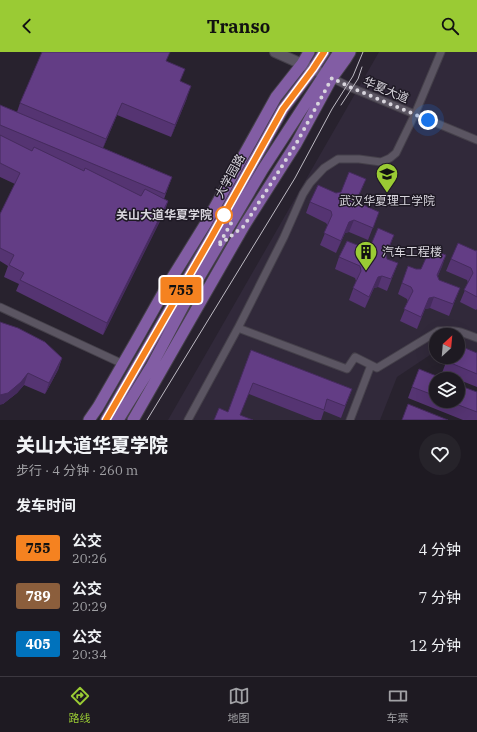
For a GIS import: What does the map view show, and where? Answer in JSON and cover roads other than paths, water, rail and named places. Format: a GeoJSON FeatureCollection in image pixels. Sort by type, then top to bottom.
{"type":"FeatureCollection","features":[{"type":"Feature","properties":{"kind":"main road"},"geometry":{"type":"LineString","coordinates":[[275,52],[328,76]]}},
{"type":"Feature","properties":{"kind":"main road"},"geometry":{"type":"LineString","coordinates":[[89,420],[206,222],[276,98],[302,64],[309,52]]}},
{"type":"Feature","properties":{"kind":"main road","name":"大学园路"},"geometry":{"type":"LineString","coordinates":[[106,420],[190,284],[214,242],[283,109],[324,52]]}},
{"type":"Feature","properties":{"kind":"main road"},"geometry":{"type":"LineString","coordinates":[[133,420],[244,226],[296,144],[339,52]]}},
{"type":"Feature","properties":{"kind":"main road"},"geometry":{"type":"LineString","coordinates":[[214,242],[328,76],[345,60],[350,52]]}},
{"type":"Feature","properties":{"kind":"main road"},"geometry":{"type":"LineString","coordinates":[[178,269],[214,242],[244,226]]}},
{"type":"Feature","properties":{"kind":"main road"},"geometry":{"type":"LineString","coordinates":[[118,420],[151,366],[190,284]]}},
{"type":"Feature","properties":{"kind":"street"},"geometry":{"type":"LineString","coordinates":[[188,420],[238,328],[284,237],[303,194],[310,183],[324,168],[338,159],[358,159],[381,162],[390,158],[396,153],[415,114],[441,52]]}},
{"type":"Feature","properties":{"kind":"street","name":"华夏大道"},"geometry":{"type":"LineString","coordinates":[[328,76],[346,86],[477,140]]}},
{"type":"Feature","properties":{"kind":"street"},"geometry":{"type":"LineString","coordinates":[[0,307],[123,364]]}},
{"type":"Feature","properties":{"kind":"street"},"geometry":{"type":"LineString","coordinates":[[238,328],[347,369],[355,357],[377,368],[438,331],[450,330],[462,332],[477,338]]}},
{"type":"Feature","properties":{"kind":"street"},"geometry":{"type":"LineString","coordinates":[[350,420],[371,365]]}},
{"type":"Feature","properties":{"kind":"tram line"},"geometry":{"type":"LineString","coordinates":[[147,420],[295,178],[332,109],[353,76],[363,52]]}},
{"type":"Feature","properties":{"kind":"tram line"},"geometry":{"type":"LineString","coordinates":[[341,105],[358,79],[362,67]]}},
{"type":"Feature","properties":{"kind":"place","name":"武汉华夏理工学院"},"geometry":{"type":"Point","coordinates":[387,194]}},
{"type":"Feature","properties":{"kind":"place","name":"关山大道华夏学院"},"geometry":{"type":"Point","coordinates":[224,215]}},
{"type":"Feature","properties":{"kind":"place","name":"汽车工程楼"},"geometry":{"type":"Point","coordinates":[366,272]}}]}
